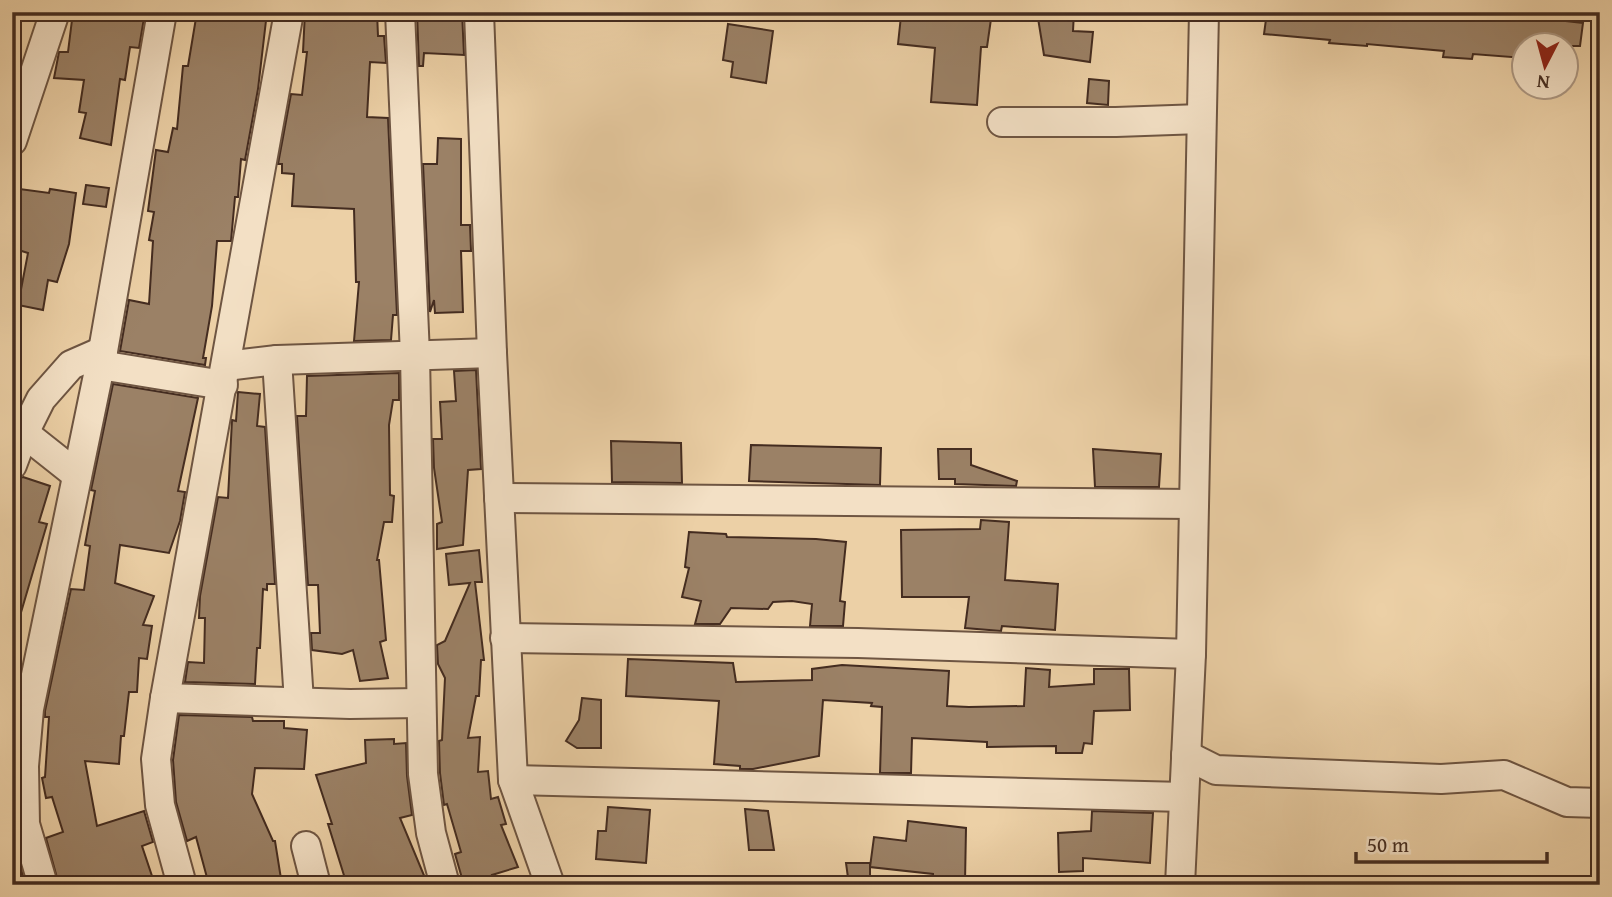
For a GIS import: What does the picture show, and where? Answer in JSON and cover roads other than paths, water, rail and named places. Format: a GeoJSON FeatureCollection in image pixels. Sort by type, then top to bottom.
{"type":"FeatureCollection","features":[{"type":"Feature","properties":{"kind":"street"},"geometry":{"type":"LineString","coordinates":[[12,141],[55,12]]}},
{"type":"Feature","properties":{"kind":"street"},"geometry":{"type":"LineString","coordinates":[[43,885],[19,824],[24,766],[20,708],[78,475],[102,358],[162,12]]}},
{"type":"Feature","properties":{"kind":"street"},"geometry":{"type":"LineString","coordinates":[[182,885],[160,805],[156,760],[289,12]]}},
{"type":"Feature","properties":{"kind":"street"},"geometry":{"type":"LineString","coordinates":[[400,12],[415,355],[423,774],[431,832],[445,885]]}},
{"type":"Feature","properties":{"kind":"street"},"geometry":{"type":"LineString","coordinates":[[479,12],[513,780],[551,885]]}},
{"type":"Feature","properties":{"kind":"street"},"geometry":{"type":"LineString","coordinates":[[1180,885],[1191,654],[1204,12]]}},
{"type":"Feature","properties":{"kind":"street"},"geometry":{"type":"LineString","coordinates":[[1002,122],[1202,119]]}},
{"type":"Feature","properties":{"kind":"street"},"geometry":{"type":"LineString","coordinates":[[12,465],[41,399],[71,365],[102,358],[225,375],[277,360],[492,353]]}},
{"type":"Feature","properties":{"kind":"street"},"geometry":{"type":"LineString","coordinates":[[277,360],[299,702]]}},
{"type":"Feature","properties":{"kind":"street"},"geometry":{"type":"LineString","coordinates":[[24,433],[78,475]]}},
{"type":"Feature","properties":{"kind":"street"},"geometry":{"type":"LineString","coordinates":[[499,498],[1194,504]]}},
{"type":"Feature","properties":{"kind":"street"},"geometry":{"type":"LineString","coordinates":[[505,638],[858,643],[1191,654]]}},
{"type":"Feature","properties":{"kind":"street"},"geometry":{"type":"LineString","coordinates":[[165,698],[420,704]]}},
{"type":"Feature","properties":{"kind":"street"},"geometry":{"type":"LineString","coordinates":[[1186,755],[1216,770],[1441,779],[1504,775],[1567,802],[1600,803]]}},
{"type":"Feature","properties":{"kind":"street"},"geometry":{"type":"LineString","coordinates":[[513,780],[1184,797]]}},
{"type":"Feature","properties":{"kind":"street"},"geometry":{"type":"LineString","coordinates":[[306,846],[316,885]]}}]}
